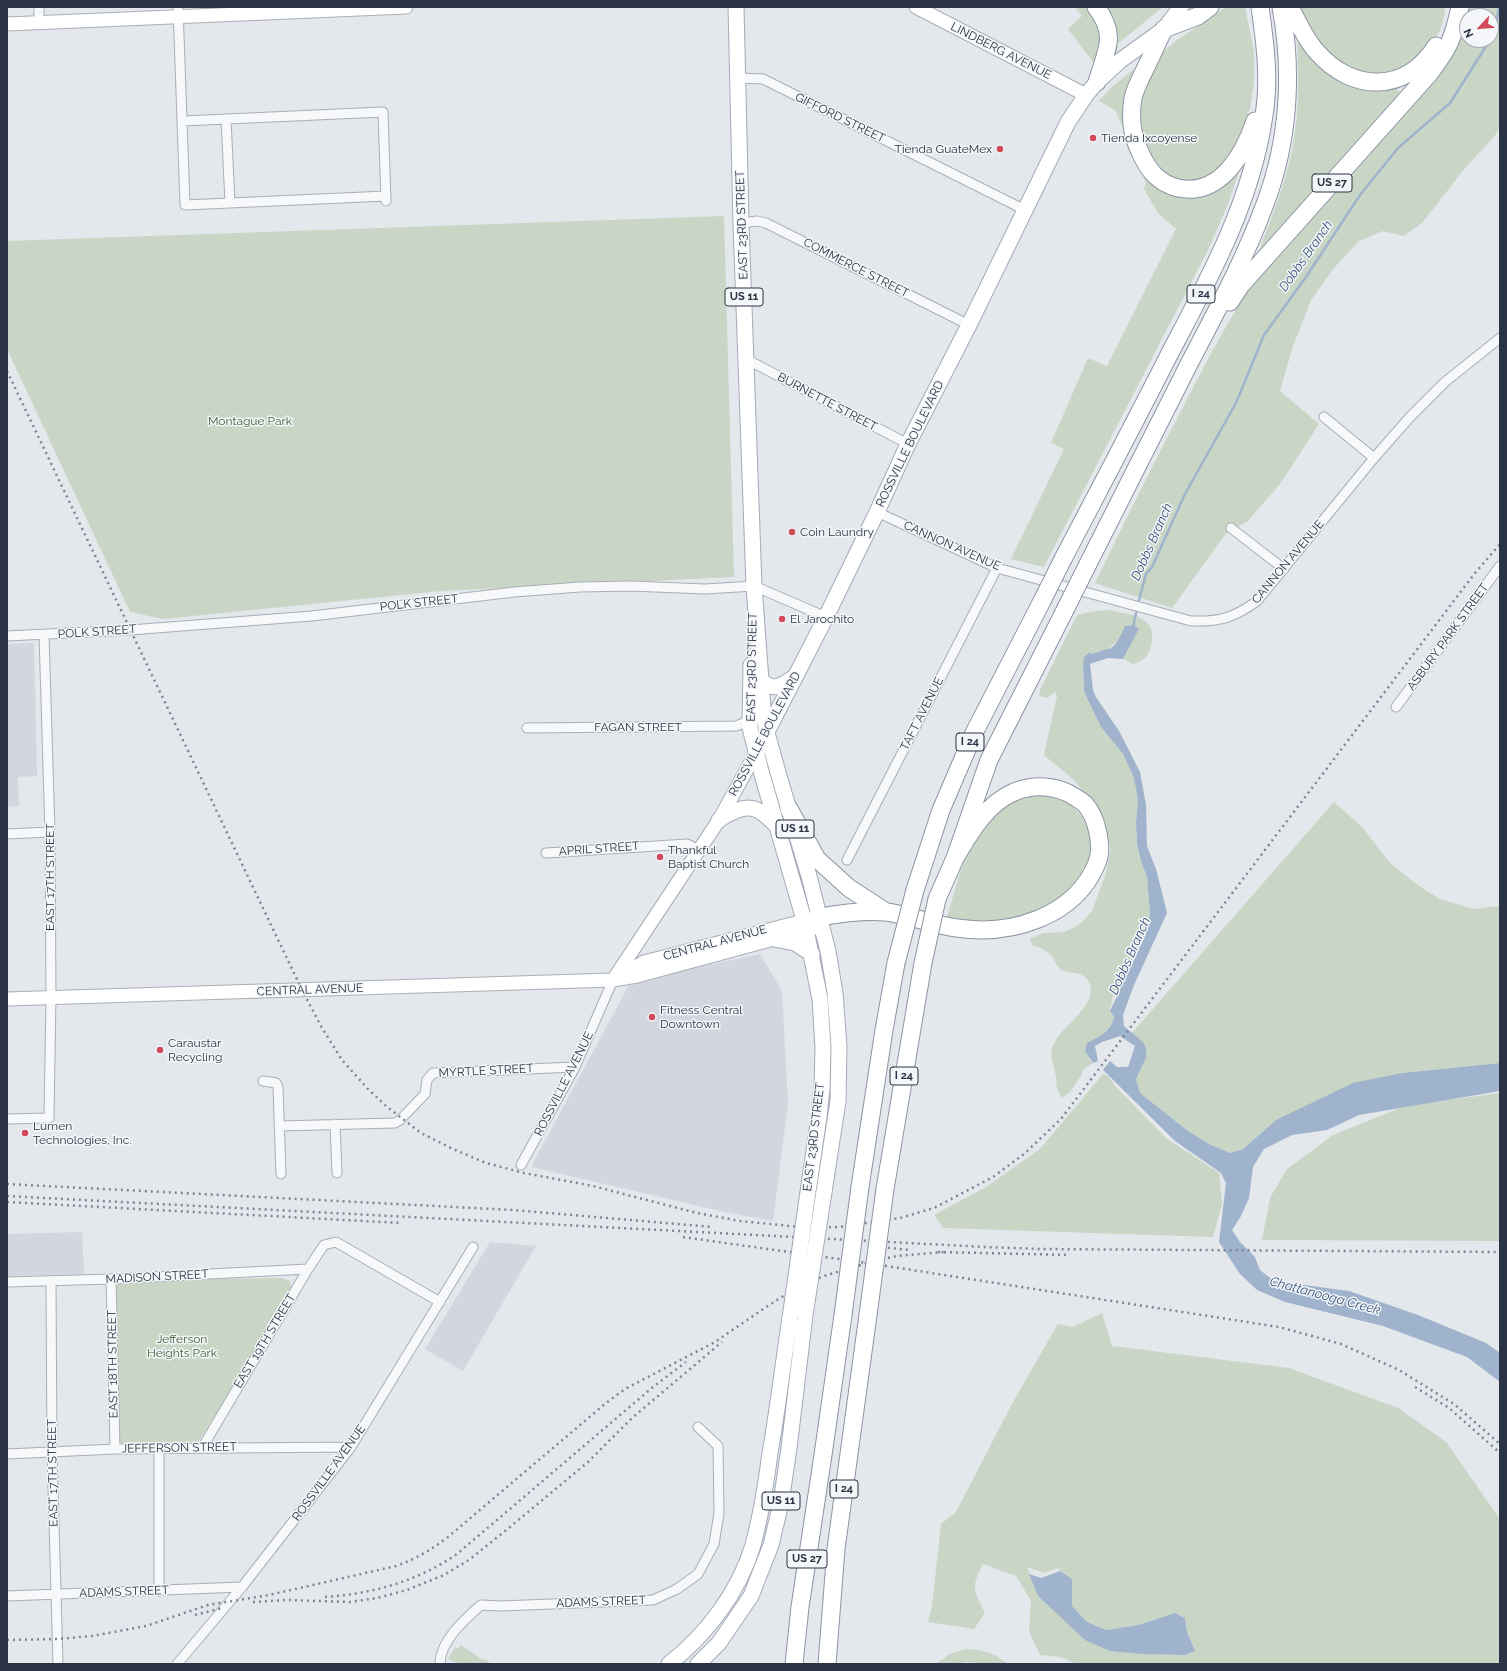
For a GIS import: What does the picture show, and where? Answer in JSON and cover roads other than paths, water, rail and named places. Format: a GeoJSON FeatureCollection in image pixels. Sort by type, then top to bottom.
{"type":"FeatureCollection","features":[{"type":"Feature","properties":{"kind":"highway"},"geometry":{"type":"LineString","coordinates":[[1091,88],[1109,41],[1109,30],[1102,15],[1096,7]]}},
{"type":"Feature","properties":{"kind":"highway","name":"ROSSVILLE BOULEVARD"},"geometry":{"type":"LineString","coordinates":[[1164,28],[1198,16],[1210,7]]}},
{"type":"Feature","properties":{"kind":"highway","name":"I 24"},"geometry":{"type":"LineString","coordinates":[[806,1664],[806,1634],[823,1455],[860,1187],[884,1030],[896,963],[915,890],[941,810],[974,733],[1225,246],[1252,173],[1265,114],[1265,42],[1260,7]]}},
{"type":"Feature","properties":{"kind":"highway","name":"I 24"},"geometry":{"type":"LineString","coordinates":[[828,1662],[836,1549],[885,1189],[923,964],[938,899],[955,858],[989,760],[1241,262],[1266,203],[1283,134],[1287,101],[1288,62],[1281,7]]}},
{"type":"Feature","properties":{"kind":"highway"},"geometry":{"type":"LineString","coordinates":[[1290,7],[1304,34],[1317,52],[1336,69],[1362,80],[1379,82],[1393,81],[1406,76],[1418,68],[1428,58],[1445,31],[1449,16],[1449,7]]}},
{"type":"Feature","properties":{"kind":"highway","name":"US 27"},"geometry":{"type":"LineString","coordinates":[[1194,354],[1241,286],[1429,74],[1444,55],[1451,42],[1460,7]]}},
{"type":"Feature","properties":{"kind":"highway"},"geometry":{"type":"LineString","coordinates":[[1164,28],[1139,80],[1133,98],[1132,117],[1135,137],[1144,162],[1152,174],[1161,182],[1171,186],[1195,190],[1216,181],[1225,173],[1237,159],[1248,140],[1266,84]]}},
{"type":"Feature","properties":{"kind":"highway"},"geometry":{"type":"LineString","coordinates":[[813,923],[846,913],[886,912],[958,928],[1006,928],[1031,922],[1052,914],[1070,901],[1086,883],[1097,862],[1101,845],[1096,821],[1084,803],[1066,791],[1048,786],[1014,792],[992,806],[974,826],[955,858]]}},
{"type":"Feature","properties":{"kind":"highway"},"geometry":{"type":"LineString","coordinates":[[789,809],[817,859],[849,888],[886,912]]}},
{"type":"Feature","properties":{"kind":"highway","name":"US 27"},"geometry":{"type":"LineString","coordinates":[[794,1664],[800,1607],[823,1455]]}},
{"type":"Feature","properties":{"kind":"main road"},"geometry":{"type":"LineString","coordinates":[[7,24],[39,23],[178,12],[406,7]]}},
{"type":"Feature","properties":{"kind":"main road","name":"EAST 23RD STREET"},"geometry":{"type":"LineString","coordinates":[[669,1664],[684,1652],[705,1630],[725,1604],[739,1580],[752,1546],[763,1500],[819,1117],[823,1048],[820,999],[812,954],[813,923],[789,809],[767,733],[763,708],[754,586],[741,223],[736,7]]}},
{"type":"Feature","properties":{"kind":"main road","name":"LINDBERG AVENUE"},"geometry":{"type":"LineString","coordinates":[[916,7],[1091,88]]}},
{"type":"Feature","properties":{"kind":"main road","name":"ROSSVILLE BOULEVARD"},"geometry":{"type":"LineString","coordinates":[[613,980],[719,820],[767,733],[878,512],[908,444],[970,325],[1068,122],[1091,88],[1121,60],[1164,28],[1182,7]]}},
{"type":"Feature","properties":{"kind":"main road","name":"EAST 23RD STREET"},"geometry":{"type":"LineString","coordinates":[[698,1664],[719,1643],[751,1596],[771,1545],[781,1503],[805,1315],[838,1101],[839,1047],[835,993],[813,923],[777,826],[756,753],[749,721],[754,586]]}},
{"type":"Feature","properties":{"kind":"main road"},"geometry":{"type":"LineString","coordinates":[[761,680],[767,686],[772,688],[796,676]]}},
{"type":"Feature","properties":{"kind":"main road"},"geometry":{"type":"LineString","coordinates":[[719,820],[728,813],[734,811],[743,809],[756,810],[777,826]]}},
{"type":"Feature","properties":{"kind":"main road","name":"CENTRAL AVENUE"},"geometry":{"type":"LineString","coordinates":[[7,999],[613,980],[637,976],[774,939],[813,923]]}},
{"type":"Feature","properties":{"kind":"main road","name":"CENTRAL AVENUE"},"geometry":{"type":"LineString","coordinates":[[613,980],[644,962],[813,923]]}},
{"type":"Feature","properties":{"kind":"main road"},"geometry":{"type":"LineString","coordinates":[[774,939],[795,943],[812,954]]}},
{"type":"Feature","properties":{"kind":"street"},"geometry":{"type":"LineString","coordinates":[[39,7],[39,23]]}},
{"type":"Feature","properties":{"kind":"street"},"geometry":{"type":"LineString","coordinates":[[178,12],[185,205],[386,199],[383,112],[182,121]]}},
{"type":"Feature","properties":{"kind":"street","name":"GIFFORD STREET"},"geometry":{"type":"LineString","coordinates":[[738,78],[763,79],[1025,210]]}},
{"type":"Feature","properties":{"kind":"street"},"geometry":{"type":"LineString","coordinates":[[226,119],[230,203]]}},
{"type":"Feature","properties":{"kind":"street","name":"COMMERCE STREET"},"geometry":{"type":"LineString","coordinates":[[741,223],[757,221],[766,223],[970,325]]}},
{"type":"Feature","properties":{"kind":"street","name":"CANNON AVENUE"},"geometry":{"type":"LineString","coordinates":[[878,512],[997,568],[1191,621],[1223,619],[1242,612],[1257,601],[1374,458],[1410,417],[1445,382],[1500,338]]}},
{"type":"Feature","properties":{"kind":"street","name":"BURNETTE STREET"},"geometry":{"type":"LineString","coordinates":[[746,359],[908,444]]}},
{"type":"Feature","properties":{"kind":"street"},"geometry":{"type":"LineString","coordinates":[[1324,417],[1374,458]]}},
{"type":"Feature","properties":{"kind":"street"},"geometry":{"type":"LineString","coordinates":[[1231,528],[1284,569]]}},
{"type":"Feature","properties":{"kind":"street","name":"ASBURY PARK STREET"},"geometry":{"type":"LineString","coordinates":[[1396,707],[1500,566]]}},
{"type":"Feature","properties":{"kind":"street","name":"TAFT AVENUE"},"geometry":{"type":"LineString","coordinates":[[847,860],[997,568]]}},
{"type":"Feature","properties":{"kind":"street","name":"POLK STREET"},"geometry":{"type":"LineString","coordinates":[[7,636],[44,635],[312,616],[514,592],[580,587],[631,586],[705,589],[754,586],[826,617]]}},
{"type":"Feature","properties":{"kind":"street","name":"EAST 17TH STREET"},"geometry":{"type":"LineString","coordinates":[[7,1119],[49,1118],[51,997],[50,832],[44,635]]}},
{"type":"Feature","properties":{"kind":"street","name":"FAGAN STREET"},"geometry":{"type":"LineString","coordinates":[[527,728],[736,726],[749,721]]}},
{"type":"Feature","properties":{"kind":"street"},"geometry":{"type":"LineString","coordinates":[[7,834],[50,832]]}},
{"type":"Feature","properties":{"kind":"street","name":"APRIL STREET"},"geometry":{"type":"LineString","coordinates":[[546,852],[687,844],[699,850]]}},
{"type":"Feature","properties":{"kind":"street","name":"ROSSVILLE AVENUE"},"geometry":{"type":"LineString","coordinates":[[521,1165],[575,1067],[613,980]]}},
{"type":"Feature","properties":{"kind":"street","name":"MYRTLE STREET"},"geometry":{"type":"LineString","coordinates":[[279,1126],[395,1123],[400,1120],[425,1094],[427,1080],[433,1073],[575,1067]]}},
{"type":"Feature","properties":{"kind":"street"},"geometry":{"type":"LineString","coordinates":[[263,1081],[276,1083],[280,1174]]}},
{"type":"Feature","properties":{"kind":"street"},"geometry":{"type":"LineString","coordinates":[[335,1124],[337,1174]]}},
{"type":"Feature","properties":{"kind":"street","name":"EAST 19TH STREET"},"geometry":{"type":"LineString","coordinates":[[202,1448],[308,1268],[324,1245],[336,1242],[440,1302]]}},
{"type":"Feature","properties":{"kind":"street","name":"ROSSVILLE AVENUE"},"geometry":{"type":"LineString","coordinates":[[177,1664],[242,1587],[351,1447],[472,1247]]}},
{"type":"Feature","properties":{"kind":"street","name":"MADISON STREET"},"geometry":{"type":"LineString","coordinates":[[7,1282],[111,1279],[308,1268]]}},
{"type":"Feature","properties":{"kind":"street","name":"EAST 18TH STREET"},"geometry":{"type":"LineString","coordinates":[[111,1279],[115,1449]]}},
{"type":"Feature","properties":{"kind":"street","name":"EAST 17TH STREET"},"geometry":{"type":"LineString","coordinates":[[51,1281],[52,1452],[58,1664]]}},
{"type":"Feature","properties":{"kind":"street","name":"ADAMS STREET"},"geometry":{"type":"LineString","coordinates":[[440,1664],[440,1655],[458,1625],[481,1605],[501,1606],[653,1600],[677,1589],[698,1574],[714,1544],[719,1513],[719,1495],[718,1446],[698,1427]]}},
{"type":"Feature","properties":{"kind":"street","name":"JEFFERSON STREET"},"geometry":{"type":"LineString","coordinates":[[7,1454],[115,1449],[159,1450],[202,1448],[351,1447]]}},
{"type":"Feature","properties":{"kind":"street"},"geometry":{"type":"LineString","coordinates":[[159,1450],[159,1590]]}},
{"type":"Feature","properties":{"kind":"street","name":"ADAMS STREET"},"geometry":{"type":"LineString","coordinates":[[7,1596],[242,1587]]}},
{"type":"Feature","properties":{"kind":"water","name":"Chattanooga Creek"},"geometry":{"type":"Polygon","coordinates":[[[1134,625],[1139,629],[1123,659],[1108,658],[1090,664],[1093,690],[1096,697],[1119,731],[1140,772],[1146,805],[1147,846],[1156,869],[1167,913],[1134,985],[1123,1015],[1124,1026],[1143,1042],[1146,1048],[1146,1058],[1136,1079],[1140,1093],[1188,1131],[1209,1144],[1230,1153],[1243,1149],[1276,1120],[1353,1083],[1402,1073],[1500,1063],[1500,1091],[1359,1115],[1327,1130],[1292,1135],[1264,1149],[1253,1167],[1249,1198],[1241,1216],[1232,1230],[1240,1242],[1255,1257],[1260,1270],[1274,1281],[1349,1291],[1418,1315],[1486,1343],[1500,1353],[1500,1382],[1467,1357],[1383,1326],[1285,1302],[1257,1290],[1240,1274],[1219,1242],[1226,1183],[1221,1173],[1175,1141],[1103,1070],[1110,1061],[1117,1067],[1128,1067],[1135,1046],[1120,1036],[1102,1042],[1095,1046],[1098,1061],[1093,1063],[1085,1051],[1087,1043],[1104,1033],[1113,1022],[1114,1017],[1110,1011],[1147,932],[1150,913],[1147,877],[1137,844],[1136,822],[1138,801],[1134,778],[1123,754],[1101,727],[1084,691],[1084,657],[1090,652],[1090,656],[1110,649],[1118,640],[1125,626],[1134,625]]]}},
{"type":"Feature","properties":{"kind":"water"},"geometry":{"type":"Polygon","coordinates":[[[1060,1571],[1072,1579],[1072,1606],[1087,1622],[1106,1630],[1138,1625],[1175,1613],[1185,1618],[1187,1632],[1195,1651],[1185,1655],[1141,1654],[1110,1651],[1085,1640],[1038,1596],[1029,1574],[1041,1578],[1060,1571]]]}},
{"type":"Feature","properties":{"kind":"waterway","name":"Dobbs Branch"},"geometry":{"type":"LineString","coordinates":[[1138,604],[1146,574],[1152,567],[1185,494],[1236,403],[1264,335],[1306,277],[1360,195],[1398,148],[1450,103],[1485,48]]}},
{"type":"Feature","properties":{"kind":"waterway","name":"Dobbs Branch"},"geometry":{"type":"LineString","coordinates":[[1133,627],[1137,609]]}},
{"type":"Feature","properties":{"kind":"waterway","name":"Dobbs Branch"},"geometry":{"type":"LineString","coordinates":[[1089,656],[1109,650]]}},
{"type":"Feature","properties":{"kind":"railway"},"geometry":{"type":"LineString","coordinates":[[7,371],[302,990],[322,1028],[342,1060],[368,1089],[386,1106],[421,1133],[486,1163],[524,1173],[593,1186],[697,1213],[740,1221],[810,1228],[840,1227],[900,1218],[934,1208],[993,1177],[1024,1154],[1061,1119],[1475,573],[1500,544]]}},
{"type":"Feature","properties":{"kind":"railway"},"geometry":{"type":"LineString","coordinates":[[7,1184],[513,1210],[713,1227]]}},
{"type":"Feature","properties":{"kind":"railway"},"geometry":{"type":"LineString","coordinates":[[7,1196],[985,1247],[1040,1249],[1500,1252]]}},
{"type":"Feature","properties":{"kind":"railway"},"geometry":{"type":"LineString","coordinates":[[7,1202],[401,1223]]}},
{"type":"Feature","properties":{"kind":"railway"},"geometry":{"type":"LineString","coordinates":[[683,1237],[867,1263],[1279,1327],[1341,1344],[1399,1370],[1454,1404],[1500,1444]]}},
{"type":"Feature","properties":{"kind":"railway"},"geometry":{"type":"LineString","coordinates":[[870,1246],[910,1250]]}},
{"type":"Feature","properties":{"kind":"railway"},"geometry":{"type":"LineString","coordinates":[[938,1252],[1070,1255]]}},
{"type":"Feature","properties":{"kind":"railway"},"geometry":{"type":"LineString","coordinates":[[7,1640],[57,1639],[92,1636],[146,1626],[208,1605],[269,1595],[396,1566],[423,1554],[448,1537],[606,1403],[625,1389],[715,1342],[798,1287],[824,1276],[874,1261],[897,1256],[944,1252]]}},
{"type":"Feature","properties":{"kind":"railway"},"geometry":{"type":"LineString","coordinates":[[253,1602],[287,1600],[350,1602],[377,1598],[407,1590],[444,1575],[469,1560],[588,1462],[632,1418],[722,1342]]}},
{"type":"Feature","properties":{"kind":"railway"},"geometry":{"type":"LineString","coordinates":[[325,1597],[360,1593],[410,1579],[427,1572],[457,1554],[653,1387],[686,1362]]}},
{"type":"Feature","properties":{"kind":"railway"},"geometry":{"type":"LineString","coordinates":[[1415,1387],[1449,1408],[1500,1453]]}},
{"type":"Feature","properties":{"kind":"railway"},"geometry":{"type":"LineString","coordinates":[[195,1615],[222,1608]]}},
{"type":"Feature","properties":{"kind":"place","name":"Tienda Ixcoyense"},"geometry":{"type":"Point","coordinates":[1093,138]}},
{"type":"Feature","properties":{"kind":"place","name":"Tienda GuateMex"},"geometry":{"type":"Point","coordinates":[1000,149]}},
{"type":"Feature","properties":{"kind":"place","name":"Coin Laundry"},"geometry":{"type":"Point","coordinates":[792,532]}},
{"type":"Feature","properties":{"kind":"place","name":"El Jarochito"},"geometry":{"type":"Point","coordinates":[782,619]}},
{"type":"Feature","properties":{"kind":"place","name":"Thankful Baptist Church"},"geometry":{"type":"Point","coordinates":[660,857]}},
{"type":"Feature","properties":{"kind":"place","name":"Fitness Central Downtown"},"geometry":{"type":"Point","coordinates":[652,1017]}},
{"type":"Feature","properties":{"kind":"place","name":"Caraustar Recycling"},"geometry":{"type":"Point","coordinates":[160,1050]}},
{"type":"Feature","properties":{"kind":"place","name":"Lumen Technologies, Inc."},"geometry":{"type":"Point","coordinates":[25,1133]}},
{"type":"Feature","properties":{"kind":"park label","name":"Montague Park"},"geometry":{"type":"Point","coordinates":[250,421]}},
{"type":"Feature","properties":{"kind":"park label","name":"Jefferson Heights Park"},"geometry":{"type":"Point","coordinates":[182,1346]}}]}
